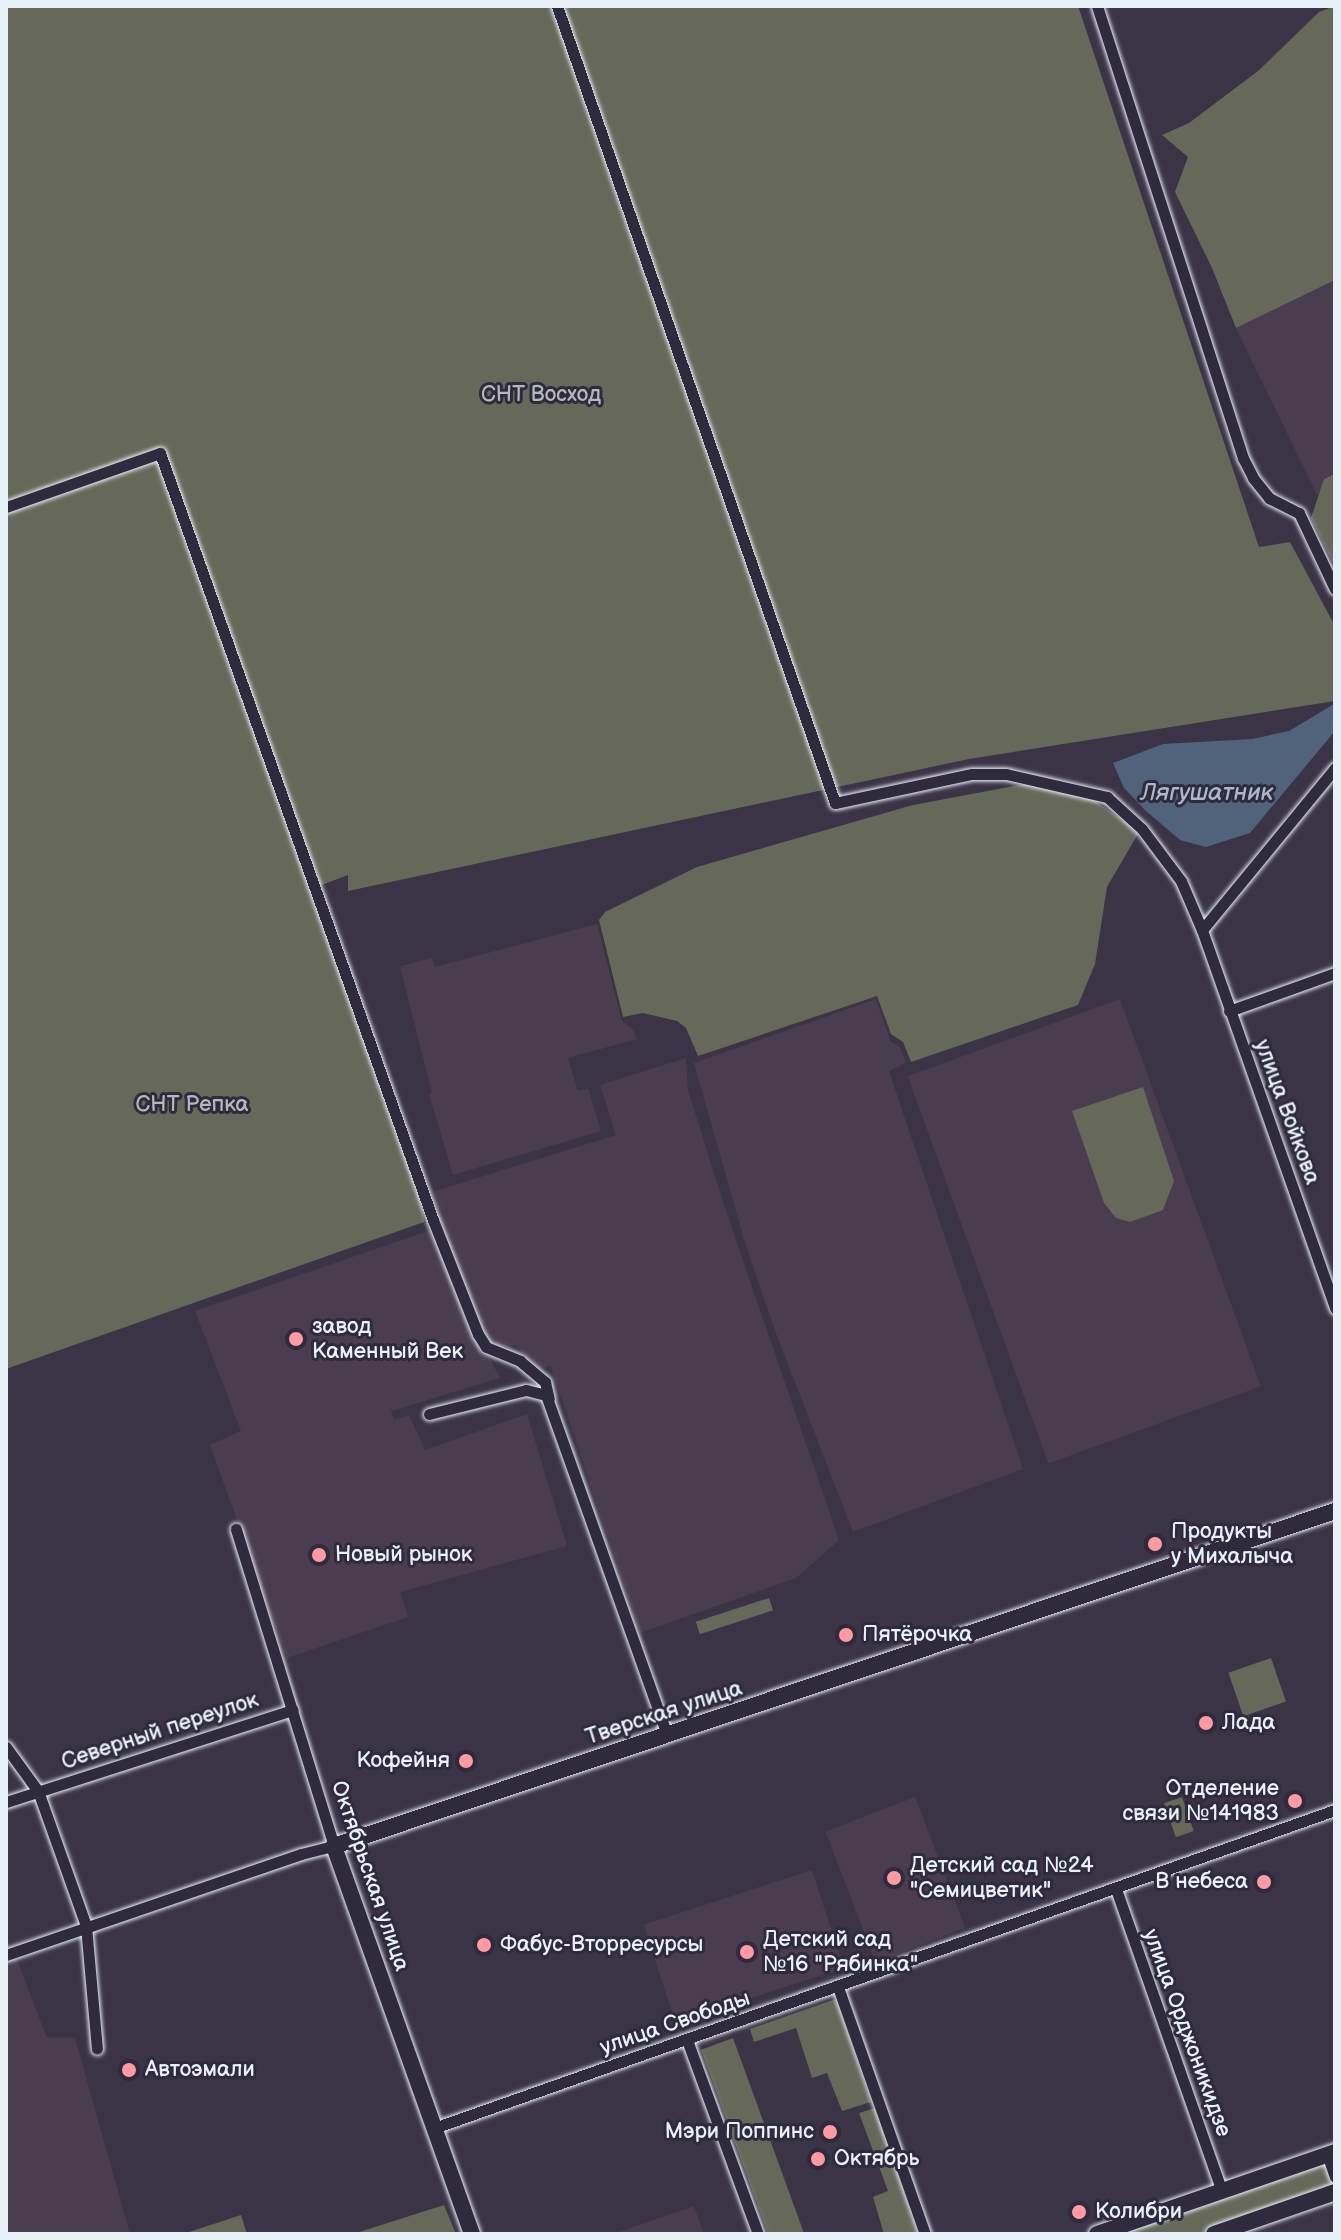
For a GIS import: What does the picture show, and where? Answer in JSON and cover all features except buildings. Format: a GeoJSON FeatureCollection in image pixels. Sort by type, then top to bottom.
{"type":"FeatureCollection","features":[{"type":"Feature","properties":{"kind":"main road","name":"Тверская улица"},"geometry":{"type":"LineString","coordinates":[[334,1846],[1335,1511]]}},
{"type":"Feature","properties":{"kind":"main road","name":"Октябрьская улица"},"geometry":{"type":"LineString","coordinates":[[334,1846],[472,2234]]}},
{"type":"Feature","properties":{"kind":"main road"},"geometry":{"type":"LineString","coordinates":[[1097,2234],[1331,2153]]}},
{"type":"Feature","properties":{"kind":"main road"},"geometry":{"type":"LineString","coordinates":[[1214,2234],[1335,2192]]}},
{"type":"Feature","properties":{"kind":"street","name":"улица Войкова"},"geometry":{"type":"LineString","coordinates":[[557,6],[835,803],[972,774],[1006,774],[1107,797],[1164,854],[1181,881],[1202,930],[1335,1308]]}},
{"type":"Feature","properties":{"kind":"street"},"geometry":{"type":"LineString","coordinates":[[1097,6],[1243,458],[1253,478],[1269,498],[1299,513],[1335,589]]}},
{"type":"Feature","properties":{"kind":"street"},"geometry":{"type":"LineString","coordinates":[[6,507],[160,453],[433,1220],[478,1334],[486,1347],[520,1361],[545,1382],[667,1735]]}},
{"type":"Feature","properties":{"kind":"street"},"geometry":{"type":"LineString","coordinates":[[1202,930],[1335,768]]}},
{"type":"Feature","properties":{"kind":"street"},"geometry":{"type":"LineString","coordinates":[[1229,1011],[1335,973]]}},
{"type":"Feature","properties":{"kind":"street"},"geometry":{"type":"LineString","coordinates":[[429,1414],[526,1390],[542,1392],[549,1399]]}},
{"type":"Feature","properties":{"kind":"street","name":"Октябрьская улица"},"geometry":{"type":"LineString","coordinates":[[236,1529],[334,1846]]}},
{"type":"Feature","properties":{"kind":"street","name":"Северный переулок"},"geometry":{"type":"LineString","coordinates":[[6,1802],[293,1710]]}},
{"type":"Feature","properties":{"kind":"street","name":"Северный переулок"},"geometry":{"type":"LineString","coordinates":[[6,1747],[38,1791]]}},
{"type":"Feature","properties":{"kind":"street"},"geometry":{"type":"LineString","coordinates":[[38,1791],[86,1926],[97,2049]]}},
{"type":"Feature","properties":{"kind":"street","name":"улица Свободы"},"geometry":{"type":"LineString","coordinates":[[434,2128],[1335,1810]]}},
{"type":"Feature","properties":{"kind":"street","name":"Тверская улица"},"geometry":{"type":"LineString","coordinates":[[6,1955],[334,1846]]}},
{"type":"Feature","properties":{"kind":"street","name":"улица Орджоникидзе"},"geometry":{"type":"LineString","coordinates":[[1116,1889],[1222,2191]]}},
{"type":"Feature","properties":{"kind":"street"},"geometry":{"type":"LineString","coordinates":[[838,1987],[925,2234]]}},
{"type":"Feature","properties":{"kind":"street"},"geometry":{"type":"LineString","coordinates":[[687,2040],[758,2234]]}},
{"type":"Feature","properties":{"kind":"street"},"geometry":{"type":"LineString","coordinates":[[1331,2153],[1335,2177]]}},
{"type":"Feature","properties":{"kind":"shaded area"},"geometry":{"type":"Polygon","coordinates":[[[1335,280],[1335,487],[1317,495],[1236,328],[1335,280]]]}},
{"type":"Feature","properties":{"kind":"shaded area"},"geometry":{"type":"Polygon","coordinates":[[[597,924],[622,1021],[633,1030],[637,1039],[568,1058],[578,1091],[588,1088],[601,1131],[453,1175],[429,1094],[432,1093],[400,966],[432,958],[435,967],[597,924]]]}},
{"type":"Feature","properties":{"kind":"shaded area"},"geometry":{"type":"Polygon","coordinates":[[[876,999],[891,1042],[900,1047],[906,1063],[889,1071],[1023,1469],[853,1532],[774,1328],[743,1236],[694,1063],[876,999]]]}},
{"type":"Feature","properties":{"kind":"shaded area"},"geometry":{"type":"Polygon","coordinates":[[[1120,999],[1261,1386],[1049,1463],[908,1076],[1120,999]]]}},
{"type":"Feature","properties":{"kind":"shaded area"},"geometry":{"type":"Polygon","coordinates":[[[686,1058],[688,1090],[725,1208],[839,1540],[796,1578],[640,1633],[551,1366],[537,1369],[516,1345],[500,1348],[485,1337],[441,1227],[432,1192],[616,1135],[600,1085],[686,1058]]]}},
{"type":"Feature","properties":{"kind":"shaded area"},"geometry":{"type":"Polygon","coordinates":[[[431,1230],[482,1356],[489,1357],[500,1378],[392,1411],[389,1405],[394,1420],[409,1415],[425,1450],[527,1414],[567,1546],[400,1592],[408,1617],[287,1658],[210,1445],[241,1431],[195,1311],[431,1230]]]}},
{"type":"Feature","properties":{"kind":"shaded area","name":"Детский сад №24 \"Семицветик\""},"geometry":{"type":"Polygon","coordinates":[[[915,1797],[965,1928],[876,1962],[825,1831],[915,1797]]]}},
{"type":"Feature","properties":{"kind":"shaded area","name":"Детский сад №16 \"Рябинка\""},"geometry":{"type":"Polygon","coordinates":[[[812,1870],[844,1968],[675,2023],[644,1925],[812,1870]]]}},
{"type":"Feature","properties":{"kind":"shaded area"},"geometry":{"type":"Polygon","coordinates":[[[6,1942],[12,1947],[47,2038],[75,2038],[130,2234],[6,2234],[6,1942]]]}},
{"type":"Feature","properties":{"kind":"shaded area"},"geometry":{"type":"Polygon","coordinates":[[[694,2206],[704,2234],[613,2234],[694,2206]]]}},
{"type":"Feature","properties":{"kind":"green space","name":"СНТ Восход"},"geometry":{"type":"Polygon","coordinates":[[[6,6],[1078,6],[1259,547],[1290,542],[1335,626],[1335,701],[969,759],[348,891],[348,875],[311,889],[419,1188],[424,1222],[6,1369],[6,6]]]}},
{"type":"Feature","properties":{"kind":"green space"},"geometry":{"type":"Polygon","coordinates":[[[1335,6],[1335,280],[1236,328],[1212,268],[1175,192],[1188,157],[1162,135],[1189,123],[1258,71],[1319,12],[1335,6]]]}},
{"type":"Feature","properties":{"kind":"green space"},"geometry":{"type":"Polygon","coordinates":[[[1335,474],[1335,567],[1311,518],[1324,479],[1335,474]]]}},
{"type":"Feature","properties":{"kind":"green space"},"geometry":{"type":"Polygon","coordinates":[[[1036,782],[1084,793],[1139,832],[1107,887],[1095,964],[1078,1005],[911,1062],[903,1042],[891,1034],[877,996],[698,1056],[686,1028],[677,1021],[643,1013],[623,1017],[599,920],[605,912],[697,867],[913,805],[1036,782]]]}},
{"type":"Feature","properties":{"kind":"green space"},"geometry":{"type":"Polygon","coordinates":[[[1143,1087],[1174,1181],[1163,1210],[1130,1222],[1116,1218],[1104,1203],[1072,1111],[1143,1087]]]}},
{"type":"Feature","properties":{"kind":"green space"},"geometry":{"type":"Polygon","coordinates":[[[769,1598],[773,1610],[700,1634],[696,1622],[769,1598]]]}},
{"type":"Feature","properties":{"kind":"green space"},"geometry":{"type":"Polygon","coordinates":[[[1271,1658],[1286,1701],[1243,1716],[1228,1673],[1271,1658]]]}},
{"type":"Feature","properties":{"kind":"green space"},"geometry":{"type":"Polygon","coordinates":[[[1182,1797],[1194,1831],[1176,1837],[1164,1803],[1182,1797]]]}},
{"type":"Feature","properties":{"kind":"green space"},"geometry":{"type":"Polygon","coordinates":[[[836,1999],[871,2102],[842,2111],[827,2073],[812,2078],[796,2028],[754,2042],[750,2029],[836,1999]]]}},
{"type":"Feature","properties":{"kind":"green space"},"geometry":{"type":"Polygon","coordinates":[[[733,2038],[804,2233],[768,2234],[701,2050],[733,2038]]]}},
{"type":"Feature","properties":{"kind":"green space"},"geometry":{"type":"Polygon","coordinates":[[[875,2108],[918,2234],[884,2234],[873,2197],[888,2191],[859,2113],[875,2108]]]}},
{"type":"Feature","properties":{"kind":"green space"},"geometry":{"type":"Polygon","coordinates":[[[1325,2162],[1334,2187],[1200,2234],[1115,2234],[1325,2162]]]}},
{"type":"Feature","properties":{"kind":"green space"},"geometry":{"type":"Polygon","coordinates":[[[444,2205],[456,2234],[354,2234],[356,2233],[444,2205]]]}},
{"type":"Feature","properties":{"kind":"green space"},"geometry":{"type":"Polygon","coordinates":[[[241,2215],[247,2234],[183,2234],[241,2215]]]}},
{"type":"Feature","properties":{"kind":"water","name":"Лягушатник"},"geometry":{"type":"Polygon","coordinates":[[[1334,704],[1335,731],[1250,833],[1206,847],[1180,840],[1146,811],[1124,788],[1113,763],[1163,744],[1252,739],[1289,731],[1334,704]]]}},
{"type":"Feature","properties":{"kind":"place","name":"завод Каменный Век"},"geometry":{"type":"Point","coordinates":[296,1339]}},
{"type":"Feature","properties":{"kind":"place","name":"Продукты у Михалыча"},"geometry":{"type":"Point","coordinates":[1155,1544]}},
{"type":"Feature","properties":{"kind":"place","name":"Новый рынок"},"geometry":{"type":"Point","coordinates":[319,1555]}},
{"type":"Feature","properties":{"kind":"place","name":"Пятёрочка"},"geometry":{"type":"Point","coordinates":[846,1635]}},
{"type":"Feature","properties":{"kind":"place","name":"Лада"},"geometry":{"type":"Point","coordinates":[1206,1723]}},
{"type":"Feature","properties":{"kind":"place","name":"Кофейня"},"geometry":{"type":"Point","coordinates":[466,1761]}},
{"type":"Feature","properties":{"kind":"place","name":"Отделение связи №141983"},"geometry":{"type":"Point","coordinates":[1295,1801]}},
{"type":"Feature","properties":{"kind":"place","name":"Детский сад №24 \"Семицветик\""},"geometry":{"type":"Point","coordinates":[894,1878]}},
{"type":"Feature","properties":{"kind":"place","name":"В небеса"},"geometry":{"type":"Point","coordinates":[1264,1882]}},
{"type":"Feature","properties":{"kind":"place","name":"Фабус-Вторресурсы"},"geometry":{"type":"Point","coordinates":[484,1945]}},
{"type":"Feature","properties":{"kind":"place","name":"Детский сад №16 \"Рябинка\""},"geometry":{"type":"Point","coordinates":[747,1952]}},
{"type":"Feature","properties":{"kind":"place","name":"Автоэмали"},"geometry":{"type":"Point","coordinates":[129,2070]}},
{"type":"Feature","properties":{"kind":"place","name":"Мэри Поппинс"},"geometry":{"type":"Point","coordinates":[830,2132]}},
{"type":"Feature","properties":{"kind":"place","name":"Октябрь"},"geometry":{"type":"Point","coordinates":[818,2159]}},
{"type":"Feature","properties":{"kind":"place","name":"Колибри"},"geometry":{"type":"Point","coordinates":[1079,2212]}},
{"type":"Feature","properties":{"kind":"park label","name":"СНТ Репка"},"geometry":{"type":"Point","coordinates":[192,1105]}}]}
